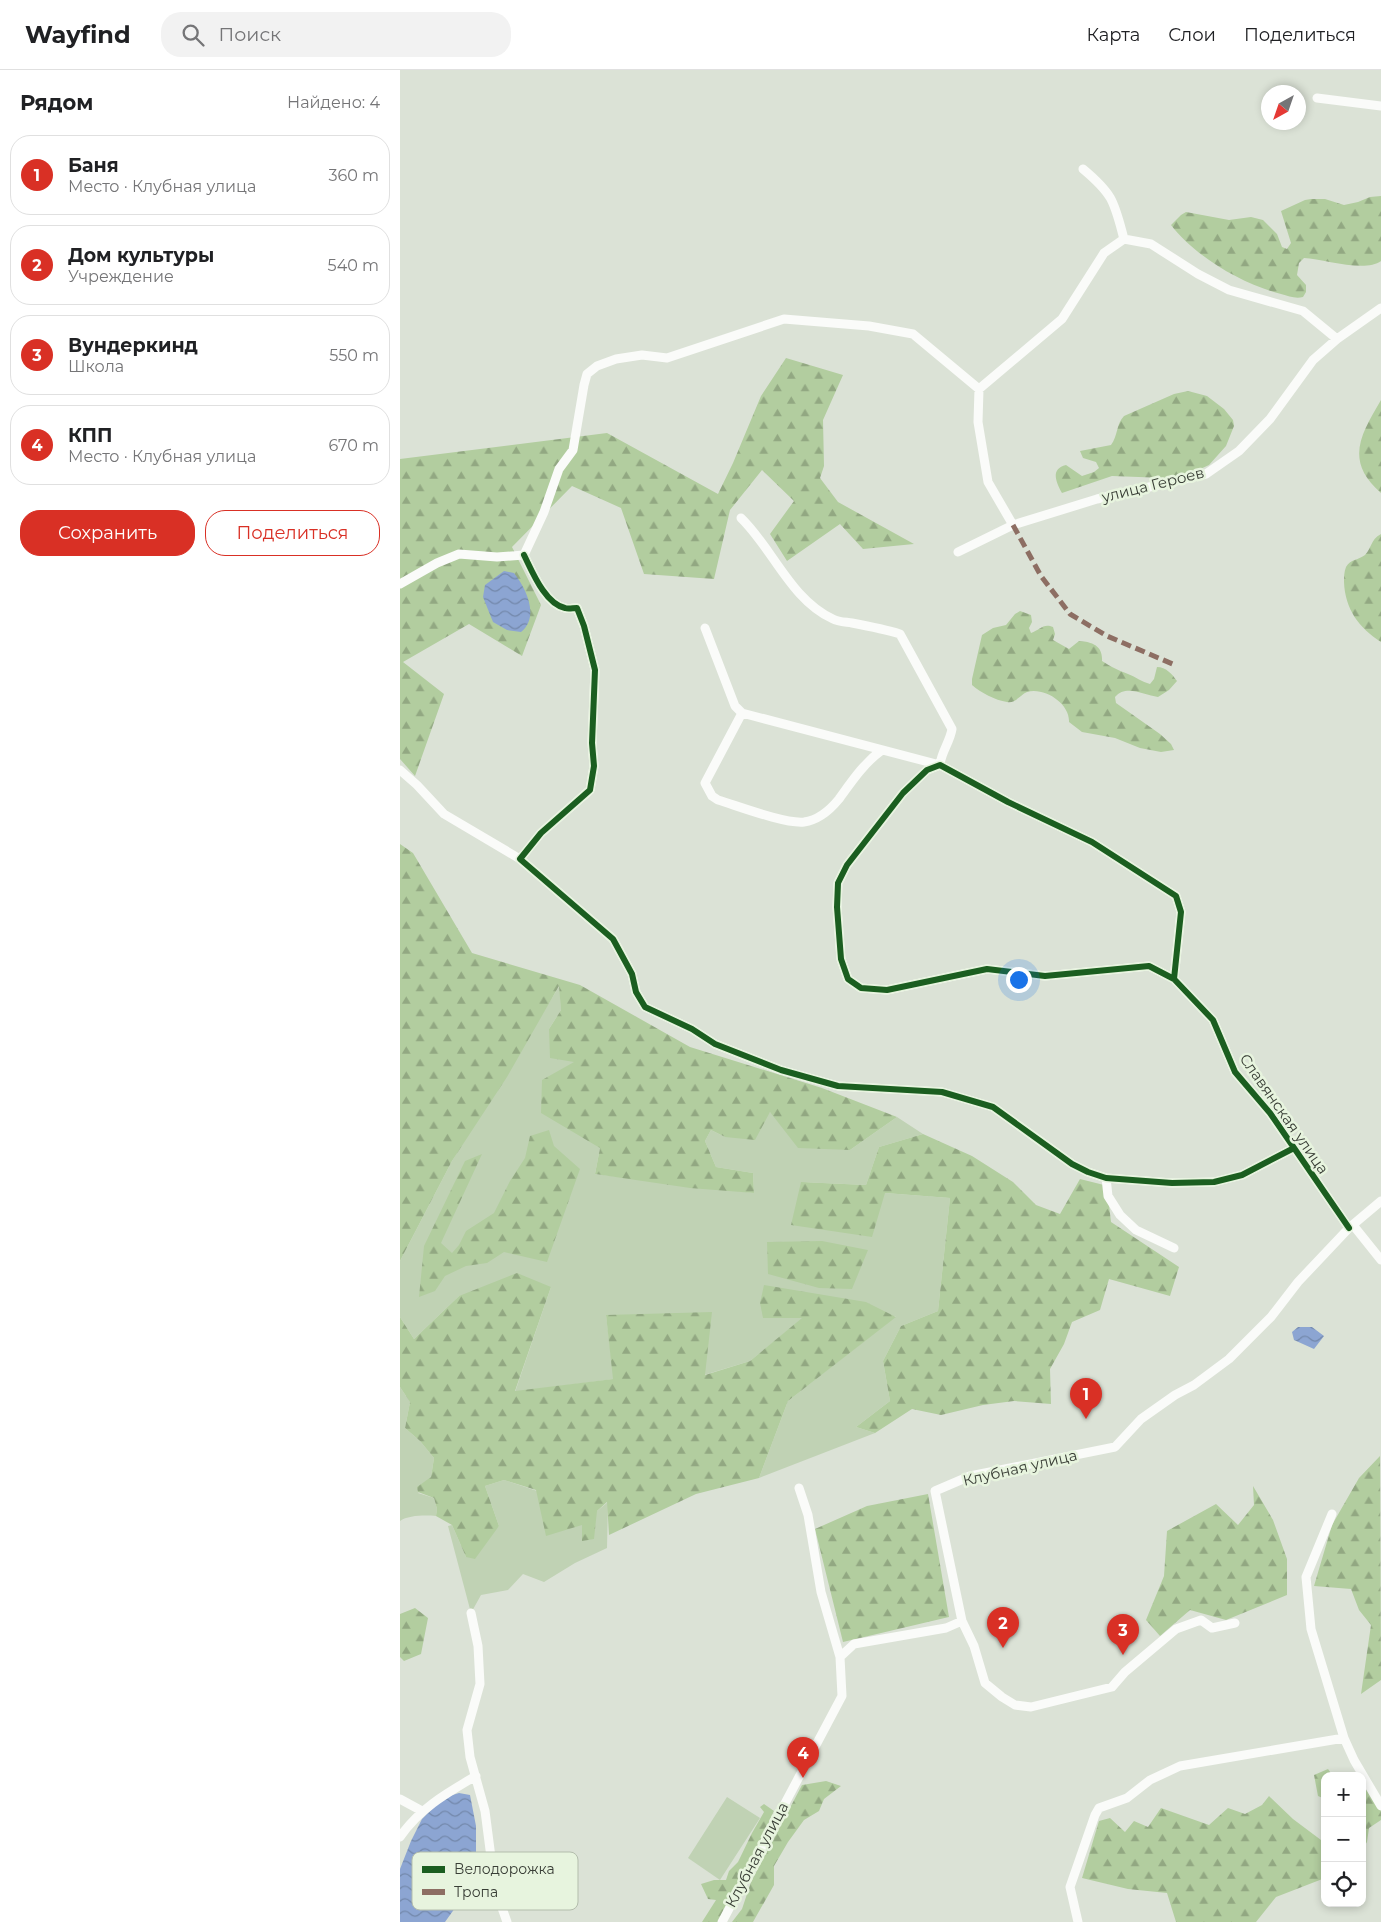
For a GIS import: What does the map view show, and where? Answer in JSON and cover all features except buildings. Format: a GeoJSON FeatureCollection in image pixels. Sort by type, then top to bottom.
{"type":"FeatureCollection","features":[{"type":"Feature","properties":{"kind":"street"},"geometry":{"type":"LineString","coordinates":[[1317,98],[1381,106]]}},
{"type":"Feature","properties":{"kind":"street"},"geometry":{"type":"LineString","coordinates":[[1083,170],[1103,185],[1113,200],[1124,239]]}},
{"type":"Feature","properties":{"kind":"street"},"geometry":{"type":"LineString","coordinates":[[1012,525],[988,482],[978,422],[979,389],[1062,319],[1104,253],[1124,239],[1151,244],[1198,274],[1229,290],[1303,311],[1337,339]]}},
{"type":"Feature","properties":{"kind":"street","name":"улица Героев"},"geometry":{"type":"LineString","coordinates":[[958,552],[1012,525],[1097,499],[1206,474],[1240,451],[1270,419],[1313,360],[1337,339],[1381,308]]}},
{"type":"Feature","properties":{"kind":"street"},"geometry":{"type":"LineString","coordinates":[[524,555],[544,512],[559,469],[573,450],[587,374],[597,366],[616,359],[642,354],[666,358],[784,319],[869,326],[913,334],[979,389]]}},
{"type":"Feature","properties":{"kind":"street"},"geometry":{"type":"LineString","coordinates":[[742,518],[756,532],[798,592],[814,607],[834,620],[900,634],[952,729],[950,740],[941,756],[940,765]]}},
{"type":"Feature","properties":{"kind":"street"},"geometry":{"type":"LineString","coordinates":[[400,584],[437,563],[459,554],[498,557],[524,555]]}},
{"type":"Feature","properties":{"kind":"street"},"geometry":{"type":"LineString","coordinates":[[520,859],[540,834],[590,790],[594,766],[592,743],[596,670],[577,608],[564,608],[552,602],[536,579],[524,555]]}},
{"type":"Feature","properties":{"kind":"street"},"geometry":{"type":"LineString","coordinates":[[705,628],[735,706],[742,713],[940,765],[1008,802],[1092,842],[1176,896],[1181,912],[1174,979]]}},
{"type":"Feature","properties":{"kind":"street"},"geometry":{"type":"LineString","coordinates":[[742,713],[705,784],[712,796],[718,800],[787,820],[804,822],[819,817],[831,809],[869,759],[882,750]]}},
{"type":"Feature","properties":{"kind":"street","name":"Славянская улица"},"geometry":{"type":"LineString","coordinates":[[940,765],[927,770],[902,794],[847,866],[838,883],[837,907],[841,959],[848,979],[861,988],[887,990],[987,970],[1045,976],[1149,966],[1174,979],[1213,1020],[1235,1072],[1270,1113],[1351,1226],[1381,1260]]}},
{"type":"Feature","properties":{"kind":"street"},"geometry":{"type":"LineString","coordinates":[[400,770],[444,814],[520,859],[613,939],[632,974],[636,992],[645,1007],[692,1029],[715,1044],[781,1070],[838,1086],[942,1092],[993,1107],[1072,1164],[1106,1178],[1172,1183],[1214,1182],[1242,1174],[1294,1148]]}},
{"type":"Feature","properties":{"kind":"street"},"geometry":{"type":"LineString","coordinates":[[1106,1178],[1108,1196],[1120,1215],[1136,1230],[1174,1248]]}},
{"type":"Feature","properties":{"kind":"street"},"geometry":{"type":"LineString","coordinates":[[1351,1226],[1381,1201]]}},
{"type":"Feature","properties":{"kind":"street","name":"Клубная улица"},"geometry":{"type":"LineString","coordinates":[[962,1621],[935,1491],[970,1476],[1115,1447],[1141,1419],[1176,1394],[1194,1385],[1229,1359],[1271,1317],[1298,1282],[1351,1226]]}},
{"type":"Feature","properties":{"kind":"street","name":"Клубная улица"},"geometry":{"type":"LineString","coordinates":[[722,1922],[842,1696],[840,1657],[821,1592],[808,1515],[799,1488]]}},
{"type":"Feature","properties":{"kind":"street"},"geometry":{"type":"LineString","coordinates":[[1332,1514],[1306,1577],[1310,1629],[1344,1738],[1354,1760],[1381,1806]]}},
{"type":"Feature","properties":{"kind":"street"},"geometry":{"type":"LineString","coordinates":[[471,1613],[478,1646],[480,1684],[468,1730],[470,1757],[485,1811],[490,1852]]}},
{"type":"Feature","properties":{"kind":"street"},"geometry":{"type":"LineString","coordinates":[[840,1657],[854,1644],[946,1628],[962,1621],[974,1646],[985,1683],[1015,1705],[1031,1707],[1112,1687],[1125,1672],[1176,1629],[1201,1620],[1212,1628],[1235,1622]]}},
{"type":"Feature","properties":{"kind":"street"},"geometry":{"type":"LineString","coordinates":[[1078,1922],[1070,1887],[1099,1808],[1127,1798],[1150,1780],[1180,1766],[1344,1738]]}},
{"type":"Feature","properties":{"kind":"street"},"geometry":{"type":"LineString","coordinates":[[400,1837],[422,1811],[434,1801],[476,1776]]}},
{"type":"Feature","properties":{"kind":"street"},"geometry":{"type":"LineString","coordinates":[[400,1799],[422,1811]]}},
{"type":"Feature","properties":{"kind":"street"},"geometry":{"type":"LineString","coordinates":[[503,1910],[507,1922]]}},
{"type":"Feature","properties":{"kind":"green space"},"geometry":{"type":"Polygon","coordinates":[[[1381,196],[1381,261],[1365,266],[1355,266],[1304,258],[1299,263],[1297,275],[1306,285],[1306,292],[1300,298],[1266,289],[1221,268],[1193,248],[1171,225],[1186,212],[1229,220],[1251,217],[1263,220],[1277,234],[1282,247],[1287,249],[1291,243],[1281,211],[1311,199],[1325,199],[1344,205],[1370,197],[1381,196]]]}},
{"type":"Feature","properties":{"kind":"green space"},"geometry":{"type":"Polygon","coordinates":[[[786,358],[843,375],[823,420],[824,466],[820,478],[838,502],[914,544],[863,549],[840,524],[787,561],[770,534],[794,501],[762,470],[730,510],[714,579],[644,574],[621,508],[572,486],[512,547],[541,605],[522,656],[469,624],[403,662],[444,694],[415,776],[400,759],[400,459],[607,433],[718,494],[761,396],[786,358]]]}},
{"type":"Feature","properties":{"kind":"green space"},"geometry":{"type":"Polygon","coordinates":[[[1188,391],[1207,396],[1224,409],[1233,420],[1234,426],[1226,446],[1209,465],[1185,476],[1165,478],[1112,476],[1062,493],[1056,476],[1061,467],[1066,465],[1082,476],[1099,468],[1096,462],[1083,458],[1080,451],[1111,445],[1121,419],[1124,416],[1174,394],[1188,391]]]}},
{"type":"Feature","properties":{"kind":"green space"},"geometry":{"type":"Polygon","coordinates":[[[1381,400],[1381,493],[1363,470],[1359,458],[1362,436],[1381,400]]]}},
{"type":"Feature","properties":{"kind":"green space"},"geometry":{"type":"Polygon","coordinates":[[[1381,534],[1381,642],[1366,631],[1350,609],[1344,582],[1348,564],[1365,555],[1373,541],[1381,534]]]}},
{"type":"Feature","properties":{"kind":"green space"},"geometry":{"type":"Polygon","coordinates":[[[1020,611],[1031,615],[1032,622],[1029,628],[1031,633],[1044,626],[1053,627],[1055,634],[1053,640],[1069,649],[1079,641],[1089,642],[1099,648],[1102,661],[1144,682],[1150,684],[1154,679],[1157,667],[1169,671],[1177,681],[1169,690],[1158,697],[1135,691],[1124,691],[1115,697],[1116,703],[1160,734],[1171,744],[1174,750],[1161,752],[1140,748],[1115,738],[1082,732],[1069,722],[1068,715],[1061,703],[1041,692],[1027,692],[1015,701],[1007,702],[988,696],[972,685],[982,635],[993,628],[1006,625],[1020,611]]]}},
{"type":"Feature","properties":{"kind":"green space"},"geometry":{"type":"Polygon","coordinates":[[[400,844],[413,853],[472,953],[580,985],[690,1047],[822,1088],[897,1117],[850,1150],[798,1148],[770,1112],[755,1140],[725,1137],[711,1130],[705,1141],[716,1167],[753,1173],[754,1193],[690,1188],[595,1174],[600,1148],[541,1113],[542,1080],[574,1062],[550,1058],[549,1029],[561,1010],[559,986],[507,1077],[452,1161],[400,1261],[400,844]]]}},
{"type":"Feature","properties":{"kind":"green space"},"geometry":{"type":"Polygon","coordinates":[[[560,985],[561,1010],[549,1029],[575,1062],[600,1148],[595,1174],[754,1193],[753,1173],[716,1167],[705,1141],[711,1130],[725,1137],[770,1112],[850,1150],[897,1117],[923,1134],[879,1147],[866,1185],[801,1182],[885,1193],[950,1198],[938,1311],[901,1326],[883,1361],[890,1401],[856,1427],[875,1433],[759,1478],[788,1401],[896,1316],[803,1318],[750,1361],[704,1375],[606,1315],[614,1379],[515,1392],[551,1287],[459,1296],[414,1339],[400,1317],[400,1261],[452,1161],[560,985]]]}},
{"type":"Feature","properties":{"kind":"green space"},"geometry":{"type":"Polygon","coordinates":[[[549,1130],[554,1146],[580,1169],[547,1262],[504,1252],[487,1263],[466,1266],[445,1276],[435,1291],[419,1297],[424,1246],[465,1161],[482,1154],[441,1243],[452,1253],[459,1245],[466,1231],[494,1213],[510,1181],[525,1158],[530,1136],[549,1130]]]}},
{"type":"Feature","properties":{"kind":"green space"},"geometry":{"type":"Polygon","coordinates":[[[923,1134],[972,1156],[1013,1182],[1036,1205],[1060,1214],[1080,1179],[1108,1186],[1111,1222],[1179,1267],[1170,1296],[1109,1279],[1100,1310],[1072,1322],[1064,1344],[1050,1369],[1051,1404],[1014,1401],[983,1405],[941,1415],[912,1409],[875,1433],[856,1427],[890,1401],[883,1361],[901,1326],[938,1311],[950,1198],[885,1193],[872,1237],[791,1225],[801,1182],[866,1185],[879,1147],[923,1134]]]}},
{"type":"Feature","properties":{"kind":"green space"},"geometry":{"type":"Polygon","coordinates":[[[822,1241],[868,1250],[852,1289],[819,1288],[768,1274],[767,1242],[822,1241]]]}},
{"type":"Feature","properties":{"kind":"green space"},"geometry":{"type":"Polygon","coordinates":[[[517,1273],[551,1287],[515,1391],[613,1379],[606,1315],[712,1312],[705,1375],[750,1361],[802,1318],[763,1318],[760,1303],[764,1285],[866,1302],[896,1317],[788,1401],[759,1478],[696,1494],[609,1535],[607,1502],[597,1511],[594,1539],[582,1541],[582,1525],[546,1536],[536,1490],[504,1480],[485,1486],[499,1526],[475,1559],[466,1557],[452,1525],[436,1516],[437,1509],[434,1498],[418,1492],[417,1487],[431,1477],[434,1458],[420,1441],[405,1428],[410,1402],[400,1387],[400,1317],[414,1339],[459,1296],[517,1273]]]}},
{"type":"Feature","properties":{"kind":"green space"},"geometry":{"type":"Polygon","coordinates":[[[400,1387],[410,1402],[405,1428],[420,1441],[434,1458],[431,1477],[418,1493],[434,1498],[437,1509],[436,1516],[412,1517],[400,1521],[400,1387]]]}},
{"type":"Feature","properties":{"kind":"green space"},"geometry":{"type":"Polygon","coordinates":[[[1380,1456],[1381,1680],[1361,1694],[1371,1625],[1359,1610],[1351,1589],[1314,1586],[1332,1525],[1359,1478],[1380,1456]]]}},
{"type":"Feature","properties":{"kind":"green space"},"geometry":{"type":"Polygon","coordinates":[[[504,1480],[597,1511],[608,1502],[607,1548],[575,1563],[544,1582],[523,1574],[508,1590],[481,1595],[471,1613],[448,1526],[452,1525],[466,1557],[499,1526],[485,1486],[504,1480]]]}},
{"type":"Feature","properties":{"kind":"green space"},"geometry":{"type":"Polygon","coordinates":[[[1253,1486],[1273,1520],[1287,1559],[1287,1595],[1226,1620],[1190,1610],[1160,1636],[1146,1620],[1164,1576],[1167,1531],[1216,1504],[1238,1525],[1254,1505],[1253,1486]]]}},
{"type":"Feature","properties":{"kind":"green space"},"geometry":{"type":"Polygon","coordinates":[[[928,1494],[949,1617],[843,1642],[815,1529],[867,1506],[928,1494]]]}},
{"type":"Feature","properties":{"kind":"green space"},"geometry":{"type":"Polygon","coordinates":[[[415,1608],[428,1618],[421,1654],[404,1661],[400,1657],[400,1614],[415,1608]]]}},
{"type":"Feature","properties":{"kind":"green space"},"geometry":{"type":"Polygon","coordinates":[[[1321,1772],[1321,1797],[1318,1796],[1314,1775],[1321,1772]]]}},
{"type":"Feature","properties":{"kind":"green space"},"geometry":{"type":"Polygon","coordinates":[[[826,1781],[841,1786],[824,1799],[819,1811],[804,1820],[788,1842],[774,1866],[774,1885],[753,1922],[732,1922],[742,1909],[751,1882],[802,1785],[826,1781]]]}},
{"type":"Feature","properties":{"kind":"green space"},"geometry":{"type":"Polygon","coordinates":[[[1366,1788],[1381,1809],[1381,1820],[1369,1828],[1366,1844],[1366,1788]]]}},
{"type":"Feature","properties":{"kind":"green space"},"geometry":{"type":"Polygon","coordinates":[[[1269,1796],[1293,1819],[1321,1840],[1321,1880],[1276,1897],[1256,1922],[1176,1922],[1167,1893],[1128,1889],[1082,1878],[1099,1821],[1110,1818],[1125,1832],[1134,1821],[1148,1827],[1161,1808],[1209,1825],[1228,1808],[1245,1814],[1262,1805],[1269,1796]]]}},
{"type":"Feature","properties":{"kind":"green space"},"geometry":{"type":"Polygon","coordinates":[[[727,1797],[760,1818],[720,1880],[688,1858],[727,1797]]]}},
{"type":"Feature","properties":{"kind":"green space"},"geometry":{"type":"Polygon","coordinates":[[[764,1804],[774,1811],[756,1853],[739,1873],[738,1885],[719,1922],[702,1922],[716,1900],[708,1899],[701,1884],[714,1880],[726,1880],[729,1871],[738,1862],[764,1812],[760,1807],[764,1804]]]}},
{"type":"Feature","properties":{"kind":"water"},"geometry":{"type":"Polygon","coordinates":[[[504,571],[514,573],[523,586],[529,602],[530,619],[527,626],[521,632],[507,630],[493,622],[483,597],[485,585],[504,571]]]}},
{"type":"Feature","properties":{"kind":"water"},"geometry":{"type":"Polygon","coordinates":[[[1298,1327],[1312,1327],[1324,1336],[1314,1349],[1294,1340],[1292,1332],[1298,1327]]]}},
{"type":"Feature","properties":{"kind":"water"},"geometry":{"type":"Polygon","coordinates":[[[459,1793],[470,1795],[476,1826],[476,1852],[412,1852],[412,1910],[454,1910],[445,1922],[400,1922],[400,1869],[422,1819],[443,1798],[459,1793]]]}},
{"type":"Feature","properties":{"kind":"marked path"},"geometry":{"type":"LineString","coordinates":[[1013,525],[1041,576],[1070,614],[1107,636],[1175,665]]}},
{"type":"Feature","properties":{"kind":"cycle path"},"geometry":{"type":"LineString","coordinates":[[524,555],[545,594],[558,605],[566,608],[577,608],[584,626],[595,670],[592,743],[594,766],[590,790],[541,833],[520,859],[613,939],[632,974],[636,992],[645,1007],[692,1029],[715,1044],[781,1070],[838,1086],[942,1092],[993,1107],[1072,1164],[1106,1178],[1172,1183],[1214,1182],[1242,1175],[1294,1148]]}},
{"type":"Feature","properties":{"kind":"cycle path"},"geometry":{"type":"LineString","coordinates":[[1174,979],[1181,912],[1176,896],[1092,842],[1008,802],[940,765],[927,770],[903,793],[847,865],[838,883],[837,907],[841,959],[848,979],[861,988],[887,990],[987,969],[1045,976],[1149,966],[1174,979],[1213,1020],[1235,1072],[1270,1113],[1349,1228]]}},
{"type":"Feature","properties":{"kind":"place","name":"Баня"},"geometry":{"type":"Point","coordinates":[1086,1419]}},
{"type":"Feature","properties":{"kind":"place","name":"Дом культуры"},"geometry":{"type":"Point","coordinates":[1003,1648]}},
{"type":"Feature","properties":{"kind":"place","name":"Вундеркинд"},"geometry":{"type":"Point","coordinates":[1123,1655]}},
{"type":"Feature","properties":{"kind":"place","name":"КПП"},"geometry":{"type":"Point","coordinates":[803,1778]}}]}
